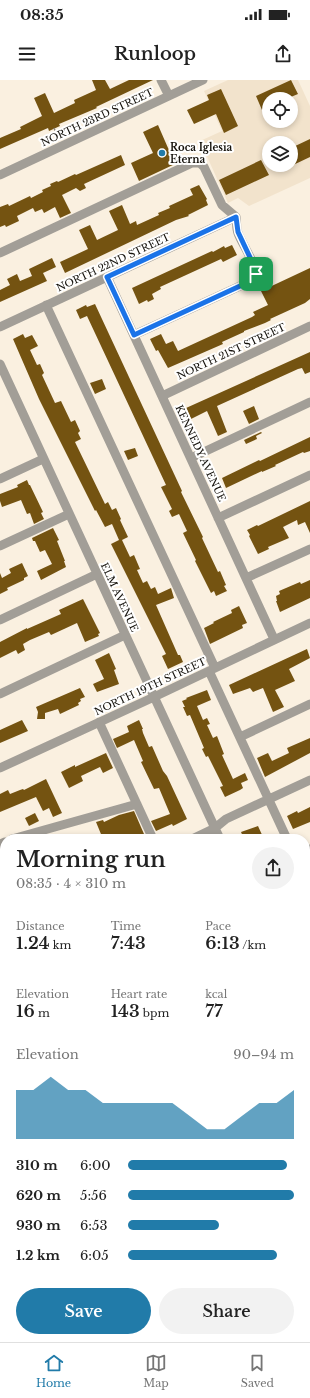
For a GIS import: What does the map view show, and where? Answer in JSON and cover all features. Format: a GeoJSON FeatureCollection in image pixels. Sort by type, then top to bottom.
{"type":"FeatureCollection","features":[{"type":"Feature","properties":{"kind":"street"},"geometry":{"type":"LineString","coordinates":[[161,80],[168,96]]}},
{"type":"Feature","properties":{"kind":"street","name":"NORTH 23RD STREET"},"geometry":{"type":"LineString","coordinates":[[0,175],[203,80]]}},
{"type":"Feature","properties":{"kind":"street"},"geometry":{"type":"LineString","coordinates":[[0,254],[196,162],[200,163],[204,167],[222,205],[236,217],[238,232],[256,270],[256,274],[253,280],[134,335]]}},
{"type":"Feature","properties":{"kind":"street","name":"NORTH 22ND STREET"},"geometry":{"type":"LineString","coordinates":[[0,327],[236,217]]}},
{"type":"Feature","properties":{"kind":"street","name":"KENNEDY AVENUE"},"geometry":{"type":"LineString","coordinates":[[107,277],[274,639]]}},
{"type":"Feature","properties":{"kind":"street"},"geometry":{"type":"LineString","coordinates":[[46,305],[212,669],[240,737],[285,834]]}},
{"type":"Feature","properties":{"kind":"street","name":"NORTH 21ST STREET"},"geometry":{"type":"LineString","coordinates":[[162,396],[310,326]]}},
{"type":"Feature","properties":{"kind":"street","name":"ELM AVENUE"},"geometry":{"type":"LineString","coordinates":[[0,364],[218,834]]}},
{"type":"Feature","properties":{"kind":"street"},"geometry":{"type":"LineString","coordinates":[[191,458],[310,402]]}},
{"type":"Feature","properties":{"kind":"street"},"geometry":{"type":"LineString","coordinates":[[0,479],[43,459]]}},
{"type":"Feature","properties":{"kind":"street"},"geometry":{"type":"LineString","coordinates":[[218,518],[310,475]]}},
{"type":"Feature","properties":{"kind":"street"},"geometry":{"type":"LineString","coordinates":[[0,546],[69,514]]}},
{"type":"Feature","properties":{"kind":"street"},"geometry":{"type":"LineString","coordinates":[[246,578],[310,549]]}},
{"type":"Feature","properties":{"kind":"street"},"geometry":{"type":"LineString","coordinates":[[0,620],[97,574]]}},
{"type":"Feature","properties":{"kind":"street","name":"NORTH 19TH STREET"},"geometry":{"type":"LineString","coordinates":[[0,768],[154,697],[310,622]]}},
{"type":"Feature","properties":{"kind":"street"},"geometry":{"type":"LineString","coordinates":[[0,694],[125,635]]}},
{"type":"Feature","properties":{"kind":"street"},"geometry":{"type":"LineString","coordinates":[[240,737],[310,704]]}},
{"type":"Feature","properties":{"kind":"street"},"geometry":{"type":"LineString","coordinates":[[99,722],[151,834]]}},
{"type":"Feature","properties":{"kind":"street"},"geometry":{"type":"LineString","coordinates":[[202,834],[215,828],[226,819],[310,780]]}},
{"type":"Feature","properties":{"kind":"street"},"geometry":{"type":"LineString","coordinates":[[30,834],[137,804]]}},
{"type":"Feature","properties":{"kind":"path"},"geometry":{"type":"LineString","coordinates":[[54,128],[59,139]]}},
{"type":"Feature","properties":{"kind":"shaded area"},"geometry":{"type":"Polygon","coordinates":[[[228,80],[298,80],[310,106],[310,178],[249,206],[238,198],[228,203],[200,141],[222,131],[204,91],[228,80]]]}},
{"type":"Feature","properties":{"kind":"building"},"geometry":{"type":"Polygon","coordinates":[[[92,80],[105,80],[110,89],[129,80],[153,80],[96,107],[97,108],[59,124],[60,126],[49,131],[48,128],[0,149],[0,138],[21,129],[20,127],[42,116],[34,98],[45,93],[54,113],[75,103],[74,100],[96,90],[92,80]]]}},
{"type":"Feature","properties":{"kind":"building"},"geometry":{"type":"Polygon","coordinates":[[[291,80],[297,92],[265,92],[291,80]]]}},
{"type":"Feature","properties":{"kind":"building"},"geometry":{"type":"Polygon","coordinates":[[[221,89],[238,126],[224,133],[216,114],[194,124],[187,110],[209,100],[207,95],[221,89]]]}},
{"type":"Feature","properties":{"kind":"building"},"geometry":{"type":"Polygon","coordinates":[[[262,93],[262,110],[256,96],[262,93]]]}},
{"type":"Feature","properties":{"kind":"building","name":"Roca Iglesia Eterna"},"geometry":{"type":"Polygon","coordinates":[[[158,125],[175,164],[139,181],[131,163],[153,153],[143,132],[158,125]]]}},
{"type":"Feature","properties":{"kind":"building"},"geometry":{"type":"Polygon","coordinates":[[[310,139],[310,157],[298,163],[298,145],[310,139]]]}},
{"type":"Feature","properties":{"kind":"building"},"geometry":{"type":"Polygon","coordinates":[[[121,155],[125,165],[84,184],[86,188],[80,191],[76,188],[62,195],[71,213],[60,218],[55,207],[44,213],[42,209],[35,212],[33,208],[17,216],[19,221],[6,227],[5,225],[0,227],[0,207],[8,204],[9,206],[30,196],[31,198],[43,192],[42,190],[51,186],[50,184],[75,174],[76,175],[121,155]]]}},
{"type":"Feature","properties":{"kind":"building"},"geometry":{"type":"Polygon","coordinates":[[[261,160],[262,172],[267,172],[269,175],[226,195],[219,180],[261,160]]]}},
{"type":"Feature","properties":{"kind":"building"},"geometry":{"type":"Polygon","coordinates":[[[199,185],[207,199],[208,205],[188,215],[189,216],[176,220],[65,273],[60,262],[88,249],[79,230],[90,225],[97,240],[118,230],[109,211],[122,205],[130,224],[136,221],[137,225],[159,215],[158,213],[170,208],[169,206],[193,195],[190,189],[199,185]]]}},
{"type":"Feature","properties":{"kind":"building"},"geometry":{"type":"Polygon","coordinates":[[[232,245],[237,255],[223,262],[221,259],[160,287],[161,289],[152,294],[154,299],[148,302],[147,300],[139,304],[132,288],[212,251],[213,252],[224,246],[225,248],[232,245]]]}},
{"type":"Feature","properties":{"kind":"building"},"geometry":{"type":"Polygon","coordinates":[[[52,258],[56,267],[43,273],[47,281],[0,302],[0,290],[10,285],[7,279],[17,274],[20,281],[32,276],[29,269],[52,258]]]}},
{"type":"Feature","properties":{"kind":"building"},"geometry":{"type":"Polygon","coordinates":[[[310,268],[310,299],[265,323],[222,342],[223,344],[168,368],[158,350],[156,351],[150,339],[161,334],[166,344],[173,341],[178,351],[252,317],[255,315],[253,312],[268,305],[261,291],[310,268]]]}},
{"type":"Feature","properties":{"kind":"building"},"geometry":{"type":"Polygon","coordinates":[[[95,304],[182,491],[181,492],[203,537],[202,538],[218,572],[220,571],[226,585],[224,586],[227,591],[216,596],[214,591],[211,593],[195,561],[196,560],[183,533],[187,531],[179,514],[172,517],[169,511],[172,509],[161,487],[166,485],[87,316],[80,319],[76,310],[86,305],[87,307],[95,304]]]}},
{"type":"Feature","properties":{"kind":"building"},"geometry":{"type":"Polygon","coordinates":[[[23,334],[25,338],[32,335],[38,346],[30,350],[37,365],[40,364],[44,373],[42,375],[55,403],[61,401],[71,422],[75,420],[80,431],[78,433],[81,439],[75,442],[105,504],[108,502],[112,510],[116,508],[128,537],[122,540],[130,557],[134,555],[140,569],[137,570],[143,583],[147,581],[151,589],[155,587],[158,594],[171,588],[174,598],[156,605],[178,655],[180,655],[183,662],[168,669],[162,656],[166,654],[111,544],[119,540],[112,524],[105,527],[96,510],[95,511],[39,399],[13,339],[23,334]]]}},
{"type":"Feature","properties":{"kind":"building"},"geometry":{"type":"Polygon","coordinates":[[[310,352],[310,372],[305,374],[302,368],[298,369],[217,406],[227,432],[218,436],[207,411],[191,419],[186,408],[310,352]]]}},
{"type":"Feature","properties":{"kind":"building"},"geometry":{"type":"Polygon","coordinates":[[[102,379],[106,389],[95,394],[90,383],[102,379]]]}},
{"type":"Feature","properties":{"kind":"building"},"geometry":{"type":"Polygon","coordinates":[[[254,406],[259,419],[249,424],[243,411],[254,406]]]}},
{"type":"Feature","properties":{"kind":"building"},"geometry":{"type":"Polygon","coordinates":[[[261,432],[262,433],[256,436],[257,439],[246,444],[244,440],[261,432]]]}},
{"type":"Feature","properties":{"kind":"building"},"geometry":{"type":"Polygon","coordinates":[[[310,437],[310,451],[303,452],[275,465],[276,466],[226,488],[222,478],[310,437]]]}},
{"type":"Feature","properties":{"kind":"building"},"geometry":{"type":"Polygon","coordinates":[[[135,448],[138,456],[128,460],[124,451],[135,448]]]}},
{"type":"Feature","properties":{"kind":"building"},"geometry":{"type":"Polygon","coordinates":[[[27,480],[43,512],[41,513],[44,519],[34,524],[30,513],[27,514],[21,500],[2,507],[0,501],[0,494],[18,487],[17,485],[27,480]]]}},
{"type":"Feature","properties":{"kind":"building"},"geometry":{"type":"Polygon","coordinates":[[[310,501],[310,533],[305,522],[298,525],[297,520],[283,527],[289,538],[268,547],[269,549],[258,554],[247,530],[310,501]]]}},
{"type":"Feature","properties":{"kind":"building"},"geometry":{"type":"Polygon","coordinates":[[[53,528],[59,540],[57,541],[66,567],[41,580],[37,571],[52,564],[45,550],[40,552],[32,538],[53,528]]]}},
{"type":"Feature","properties":{"kind":"building"},"geometry":{"type":"Polygon","coordinates":[[[22,563],[28,576],[24,578],[24,580],[7,588],[8,590],[0,594],[0,573],[2,578],[11,573],[9,569],[22,563]]]}},
{"type":"Feature","properties":{"kind":"building"},"geometry":{"type":"Polygon","coordinates":[[[310,580],[310,598],[280,612],[276,601],[276,596],[280,594],[279,591],[300,582],[301,584],[310,580]]]}},
{"type":"Feature","properties":{"kind":"building"},"geometry":{"type":"Polygon","coordinates":[[[83,599],[100,633],[98,634],[99,636],[85,642],[77,623],[51,635],[49,632],[30,640],[23,644],[25,650],[18,654],[16,650],[0,658],[0,642],[27,628],[61,614],[59,610],[83,599]]]}},
{"type":"Feature","properties":{"kind":"building"},"geometry":{"type":"Polygon","coordinates":[[[239,606],[247,623],[242,625],[243,628],[210,644],[204,628],[232,613],[231,610],[239,606]]]}},
{"type":"Feature","properties":{"kind":"building"},"geometry":{"type":"Polygon","coordinates":[[[307,649],[310,658],[289,669],[295,681],[275,690],[284,707],[273,712],[263,688],[253,692],[250,688],[233,694],[229,685],[307,649]]]}},
{"type":"Feature","properties":{"kind":"building"},"geometry":{"type":"Polygon","coordinates":[[[109,653],[116,669],[114,670],[119,684],[97,692],[93,684],[104,679],[95,660],[109,653]]]}},
{"type":"Feature","properties":{"kind":"building"},"geometry":{"type":"Polygon","coordinates":[[[80,688],[85,697],[80,699],[81,701],[78,703],[79,705],[60,714],[58,709],[45,713],[45,719],[37,719],[38,712],[36,707],[80,688]]]}},
{"type":"Feature","properties":{"kind":"building"},"geometry":{"type":"Polygon","coordinates":[[[207,690],[211,700],[197,706],[203,720],[207,718],[210,724],[207,725],[213,738],[217,736],[224,754],[222,755],[233,779],[245,773],[248,780],[241,783],[243,788],[225,797],[220,787],[223,786],[208,756],[206,757],[202,749],[204,748],[190,715],[187,716],[183,707],[185,707],[182,701],[187,699],[186,698],[207,690]]]}},
{"type":"Feature","properties":{"kind":"building"},"geometry":{"type":"Polygon","coordinates":[[[22,720],[28,731],[0,743],[0,730],[22,720]]]}},
{"type":"Feature","properties":{"kind":"building"},"geometry":{"type":"Polygon","coordinates":[[[139,720],[149,747],[152,746],[187,819],[173,826],[172,824],[156,831],[151,821],[170,814],[159,788],[154,789],[141,762],[143,761],[134,740],[117,748],[113,739],[129,732],[127,726],[139,720]]]}},
{"type":"Feature","properties":{"kind":"building"},"geometry":{"type":"Polygon","coordinates":[[[310,738],[310,753],[265,777],[257,758],[268,753],[272,761],[289,753],[287,748],[310,738]]]}},
{"type":"Feature","properties":{"kind":"building"},"geometry":{"type":"Polygon","coordinates":[[[106,753],[113,768],[103,773],[100,767],[81,776],[83,781],[69,788],[61,772],[106,753]]]}},
{"type":"Feature","properties":{"kind":"building"},"geometry":{"type":"Polygon","coordinates":[[[46,779],[62,813],[53,817],[49,808],[43,811],[36,797],[0,812],[0,794],[8,790],[10,794],[23,789],[24,790],[46,779]]]}},
{"type":"Feature","properties":{"kind":"building"},"geometry":{"type":"Polygon","coordinates":[[[310,807],[310,822],[293,829],[287,816],[297,811],[298,813],[310,807]]]}},
{"type":"Feature","properties":{"kind":"building"},"geometry":{"type":"Polygon","coordinates":[[[134,811],[144,834],[101,834],[96,822],[103,820],[104,822],[119,815],[134,811]]]}},
{"type":"Feature","properties":{"kind":"building"},"geometry":{"type":"Polygon","coordinates":[[[35,813],[39,821],[29,826],[25,818],[35,813]]]}},
{"type":"Feature","properties":{"kind":"building"},"geometry":{"type":"Polygon","coordinates":[[[258,826],[262,834],[242,834],[241,832],[258,826]]]}},
{"type":"Feature","properties":{"kind":"place","name":"Roca Iglesia Eterna"},"geometry":{"type":"Point","coordinates":[162,153]}},
{"type":"Feature","properties":{"kind":"route"},"geometry":{"type":"LineString","coordinates":[[236,217],[238,232],[256,270],[256,274],[253,280],[134,335],[107,277],[236,217]]}}]}
